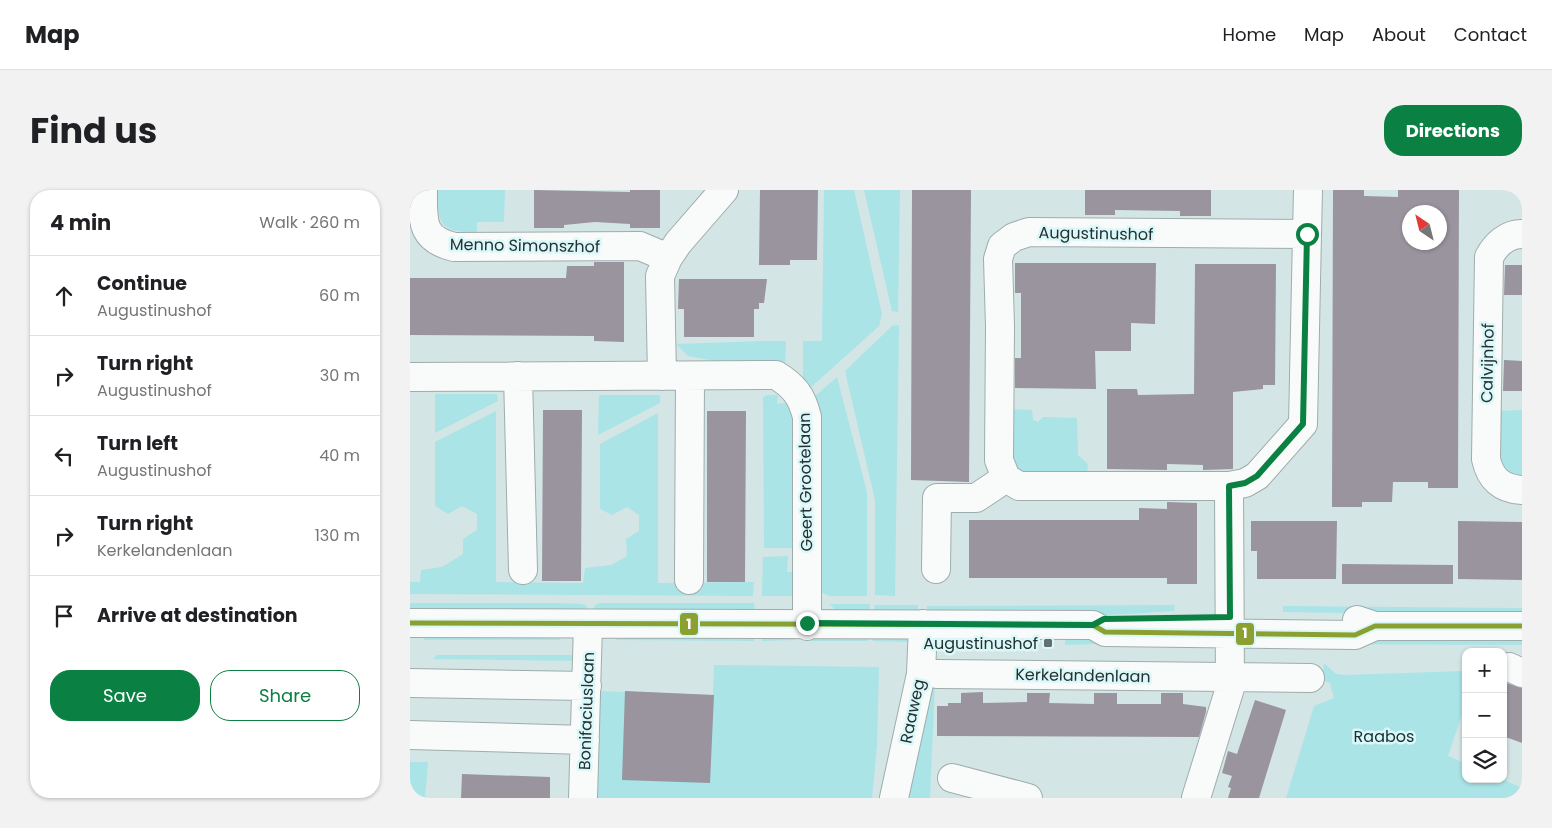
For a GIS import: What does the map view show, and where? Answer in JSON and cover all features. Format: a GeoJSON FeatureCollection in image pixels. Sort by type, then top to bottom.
{"type":"FeatureCollection","features":[{"type":"Feature","properties":{"kind":"street","name":"Menno Simonszhof"},"geometry":{"type":"LineString","coordinates":[[423,190],[425,227],[432,237],[440,243],[454,247],[640,246],[668,258]]}},
{"type":"Feature","properties":{"kind":"street"},"geometry":{"type":"LineString","coordinates":[[662,376],[660,276],[668,258],[724,190]]}},
{"type":"Feature","properties":{"kind":"street"},"geometry":{"type":"LineString","coordinates":[[936,570],[937,498],[976,498],[1006,478],[1019,486],[1229,486],[1245,483],[1257,476],[1303,424],[1308,190]]}},
{"type":"Feature","properties":{"kind":"street","name":"Augustinushof"},"geometry":{"type":"LineString","coordinates":[[1006,478],[999,460],[1000,326],[998,259],[1002,246],[1014,237],[1029,232],[1307,234]]}},
{"type":"Feature","properties":{"kind":"street","name":"Calvijnhof"},"geometry":{"type":"LineString","coordinates":[[1522,234],[1516,234],[1500,241],[1489,256],[1486,459],[1492,478],[1502,486],[1522,490]]}},
{"type":"Feature","properties":{"kind":"street","name":"Geert Grootelaan"},"geometry":{"type":"LineString","coordinates":[[410,377],[776,375],[790,384],[802,399],[807,417],[807,625]]}},
{"type":"Feature","properties":{"kind":"street"},"geometry":{"type":"LineString","coordinates":[[518,376],[523,570]]}},
{"type":"Feature","properties":{"kind":"street"},"geometry":{"type":"LineString","coordinates":[[689,580],[690,376]]}},
{"type":"Feature","properties":{"kind":"street"},"geometry":{"type":"LineString","coordinates":[[1196,798],[1230,688],[1229,486]]}},
{"type":"Feature","properties":{"kind":"street"},"geometry":{"type":"LineString","coordinates":[[410,623],[1093,625],[1105,632],[1230,625],[1355,635],[1375,626],[1522,626]]}},
{"type":"Feature","properties":{"kind":"street","name":"Bonifaciuslaan"},"geometry":{"type":"LineString","coordinates":[[583,798],[588,624]]}},
{"type":"Feature","properties":{"kind":"street","name":"Raaweg"},"geometry":{"type":"LineString","coordinates":[[894,798],[921,674],[923,624]]}},
{"type":"Feature","properties":{"kind":"street","name":"Kerkelandenlaan"},"geometry":{"type":"LineString","coordinates":[[936,674],[1310,678]]}},
{"type":"Feature","properties":{"kind":"street"},"geometry":{"type":"LineString","coordinates":[[410,683],[587,686]]}},
{"type":"Feature","properties":{"kind":"street"},"geometry":{"type":"LineString","coordinates":[[410,735],[585,740]]}},
{"type":"Feature","properties":{"kind":"street"},"geometry":{"type":"LineString","coordinates":[[952,778],[1028,798]]}},
{"type":"Feature","properties":{"kind":"green space"},"geometry":{"type":"Polygon","coordinates":[[[438,190],[505,190],[504,222],[477,222],[477,233],[449,228],[440,219],[438,190]]]}},
{"type":"Feature","properties":{"kind":"green space"},"geometry":{"type":"Polygon","coordinates":[[[824,190],[854,190],[882,314],[879,326],[809,389],[803,381],[803,341],[822,341],[824,190]]]}},
{"type":"Feature","properties":{"kind":"green space"},"geometry":{"type":"Polygon","coordinates":[[[864,190],[900,190],[898,312],[892,311],[864,190]]]}},
{"type":"Feature","properties":{"kind":"green space"},"geometry":{"type":"Polygon","coordinates":[[[899,325],[895,596],[875,595],[875,500],[845,371],[892,326],[899,325]]]}},
{"type":"Feature","properties":{"kind":"green space"},"geometry":{"type":"Polygon","coordinates":[[[786,341],[785,364],[710,364],[710,360],[688,356],[676,344],[786,341]]]}},
{"type":"Feature","properties":{"kind":"green space"},"geometry":{"type":"Polygon","coordinates":[[[837,377],[867,492],[867,596],[829,596],[819,591],[814,397],[837,377]]]}},
{"type":"Feature","properties":{"kind":"green space"},"geometry":{"type":"Polygon","coordinates":[[[435,394],[497,394],[498,401],[435,433],[435,394]]]}},
{"type":"Feature","properties":{"kind":"green space"},"geometry":{"type":"Polygon","coordinates":[[[599,395],[660,395],[660,403],[598,435],[599,395]]]}},
{"type":"Feature","properties":{"kind":"green space"},"geometry":{"type":"Polygon","coordinates":[[[778,395],[777,404],[792,402],[795,414],[797,548],[764,548],[763,397],[778,395]]]}},
{"type":"Feature","properties":{"kind":"green space"},"geometry":{"type":"Polygon","coordinates":[[[1008,409],[1032,410],[1033,420],[1038,422],[1043,417],[1077,418],[1078,455],[1088,464],[1087,472],[1024,473],[1017,467],[1010,453],[1008,444],[1008,409]]]}},
{"type":"Feature","properties":{"kind":"green space"},"geometry":{"type":"Polygon","coordinates":[[[1522,410],[1522,476],[1509,471],[1499,462],[1498,411],[1522,410]]]}},
{"type":"Feature","properties":{"kind":"green space"},"geometry":{"type":"Polygon","coordinates":[[[496,411],[496,582],[583,583],[585,568],[611,565],[627,556],[626,539],[639,531],[639,515],[627,507],[612,515],[600,509],[600,444],[658,413],[658,583],[754,582],[753,596],[410,594],[410,582],[420,582],[421,570],[442,567],[463,554],[463,539],[477,530],[477,514],[462,506],[448,514],[435,506],[435,442],[496,411]]]}},
{"type":"Feature","properties":{"kind":"green space"},"geometry":{"type":"Polygon","coordinates":[[[788,556],[787,572],[795,572],[795,594],[793,596],[762,596],[763,557],[788,556]]]}},
{"type":"Feature","properties":{"kind":"green space"},"geometry":{"type":"Polygon","coordinates":[[[410,603],[558,603],[587,606],[586,610],[410,610],[410,603]]]}},
{"type":"Feature","properties":{"kind":"green space"},"geometry":{"type":"Polygon","coordinates":[[[600,603],[754,603],[755,611],[593,610],[595,605],[600,603]]]}},
{"type":"Feature","properties":{"kind":"green space"},"geometry":{"type":"Polygon","coordinates":[[[830,604],[870,604],[869,612],[836,611],[830,604]]]}},
{"type":"Feature","properties":{"kind":"green space"},"geometry":{"type":"Polygon","coordinates":[[[874,605],[918,605],[918,613],[875,612],[874,605]]]}},
{"type":"Feature","properties":{"kind":"green space"},"geometry":{"type":"Polygon","coordinates":[[[1175,605],[1174,611],[1108,615],[927,615],[927,606],[1175,605]]]}},
{"type":"Feature","properties":{"kind":"green space"},"geometry":{"type":"Polygon","coordinates":[[[1283,606],[1522,608],[1522,616],[1283,612],[1283,606]]]}},
{"type":"Feature","properties":{"kind":"green space"},"geometry":{"type":"Polygon","coordinates":[[[424,635],[557,635],[561,640],[424,640],[424,635]]]}},
{"type":"Feature","properties":{"kind":"green space"},"geometry":{"type":"Polygon","coordinates":[[[625,635],[753,636],[754,641],[615,640],[625,635]]]}},
{"type":"Feature","properties":{"kind":"green space"},"geometry":{"type":"Polygon","coordinates":[[[762,636],[795,637],[795,640],[762,641],[762,636]]]}},
{"type":"Feature","properties":{"kind":"green space"},"geometry":{"type":"Polygon","coordinates":[[[809,637],[869,637],[868,641],[809,641],[809,637]]]}},
{"type":"Feature","properties":{"kind":"green space"},"geometry":{"type":"Polygon","coordinates":[[[872,638],[907,638],[911,642],[873,641],[872,638]]]}},
{"type":"Feature","properties":{"kind":"green space"},"geometry":{"type":"Polygon","coordinates":[[[1027,638],[1027,643],[936,642],[937,639],[1027,638]]]}},
{"type":"Feature","properties":{"kind":"green space"},"geometry":{"type":"Polygon","coordinates":[[[1175,638],[1132,643],[1065,645],[1065,639],[1175,638]]]}},
{"type":"Feature","properties":{"kind":"green space"},"geometry":{"type":"Polygon","coordinates":[[[1341,639],[1522,640],[1522,645],[1284,644],[1341,639]]]}},
{"type":"Feature","properties":{"kind":"green space"},"geometry":{"type":"Polygon","coordinates":[[[437,655],[572,655],[576,661],[433,659],[437,655]]]}},
{"type":"Feature","properties":{"kind":"green space"},"geometry":{"type":"Polygon","coordinates":[[[930,657],[936,659],[930,798],[906,798],[930,657]]]}},
{"type":"Feature","properties":{"kind":"green space","name":"Raabos"},"geometry":{"type":"Polygon","coordinates":[[[1324,663],[1336,674],[1345,675],[1462,671],[1462,715],[1448,756],[1462,762],[1462,783],[1507,783],[1507,781],[1522,788],[1522,798],[1286,798],[1314,706],[1334,698],[1330,683],[1322,680],[1324,663]]]}},
{"type":"Feature","properties":{"kind":"green space"},"geometry":{"type":"Polygon","coordinates":[[[714,665],[879,667],[877,746],[872,798],[595,798],[598,691],[713,695],[714,665]]]}},
{"type":"Feature","properties":{"kind":"green space"},"geometry":{"type":"Polygon","coordinates":[[[410,762],[428,762],[425,798],[410,798],[410,762]]]}},
{"type":"Feature","properties":{"kind":"building"},"geometry":{"type":"Polygon","coordinates":[[[534,190],[630,192],[630,190],[660,190],[660,228],[630,228],[630,224],[595,222],[564,225],[564,228],[534,228],[534,190]]]}},
{"type":"Feature","properties":{"kind":"building"},"geometry":{"type":"Polygon","coordinates":[[[760,190],[818,190],[817,260],[790,260],[790,265],[759,265],[760,190]]]}},
{"type":"Feature","properties":{"kind":"building"},"geometry":{"type":"Polygon","coordinates":[[[912,190],[971,190],[969,482],[911,480],[912,190]]]}},
{"type":"Feature","properties":{"kind":"building"},"geometry":{"type":"Polygon","coordinates":[[[1085,190],[1211,190],[1211,216],[1180,216],[1180,211],[1115,210],[1115,215],[1085,215],[1085,190]]]}},
{"type":"Feature","properties":{"kind":"building"},"geometry":{"type":"Polygon","coordinates":[[[1333,190],[1364,190],[1364,196],[1398,197],[1398,190],[1459,190],[1458,488],[1428,488],[1428,482],[1393,482],[1392,502],[1362,502],[1362,507],[1332,507],[1333,190]]]}},
{"type":"Feature","properties":{"kind":"building"},"geometry":{"type":"Polygon","coordinates":[[[594,262],[624,262],[624,342],[594,341],[594,336],[410,335],[410,278],[566,278],[567,266],[594,266],[594,262]]]}},
{"type":"Feature","properties":{"kind":"building"},"geometry":{"type":"Polygon","coordinates":[[[1015,263],[1156,263],[1155,324],[1131,323],[1131,351],[1095,351],[1096,389],[1015,388],[1015,358],[1021,358],[1021,293],[1015,293],[1015,263]]]}},
{"type":"Feature","properties":{"kind":"building"},"geometry":{"type":"Polygon","coordinates":[[[1195,264],[1276,264],[1275,385],[1263,385],[1263,389],[1233,392],[1233,469],[1203,470],[1203,465],[1167,464],[1167,470],[1107,469],[1107,389],[1137,389],[1138,395],[1194,394],[1195,264]]]}},
{"type":"Feature","properties":{"kind":"building"},"geometry":{"type":"Polygon","coordinates":[[[1505,265],[1522,265],[1522,295],[1504,295],[1505,265]]]}},
{"type":"Feature","properties":{"kind":"building"},"geometry":{"type":"Polygon","coordinates":[[[679,279],[767,279],[764,303],[759,303],[759,309],[754,309],[754,337],[684,337],[684,309],[678,309],[679,279]]]}},
{"type":"Feature","properties":{"kind":"building"},"geometry":{"type":"Polygon","coordinates":[[[1504,360],[1522,361],[1522,391],[1503,391],[1504,360]]]}},
{"type":"Feature","properties":{"kind":"building"},"geometry":{"type":"Polygon","coordinates":[[[543,410],[582,410],[581,581],[542,581],[543,410]]]}},
{"type":"Feature","properties":{"kind":"building"},"geometry":{"type":"Polygon","coordinates":[[[707,411],[746,411],[745,582],[707,582],[707,411]]]}},
{"type":"Feature","properties":{"kind":"building"},"geometry":{"type":"Polygon","coordinates":[[[1167,502],[1197,503],[1197,584],[1167,584],[1167,578],[969,578],[969,520],[1139,520],[1139,508],[1167,509],[1167,502]]]}},
{"type":"Feature","properties":{"kind":"building"},"geometry":{"type":"Polygon","coordinates":[[[1251,521],[1337,521],[1336,579],[1257,579],[1257,551],[1251,551],[1251,521]]]}},
{"type":"Feature","properties":{"kind":"building"},"geometry":{"type":"Polygon","coordinates":[[[1458,521],[1522,522],[1522,580],[1458,579],[1458,521]]]}},
{"type":"Feature","properties":{"kind":"building"},"geometry":{"type":"Polygon","coordinates":[[[1342,564],[1453,565],[1453,584],[1342,584],[1342,564]]]}},
{"type":"Feature","properties":{"kind":"building"},"geometry":{"type":"Polygon","coordinates":[[[1507,683],[1522,688],[1522,743],[1507,737],[1507,683]]]}},
{"type":"Feature","properties":{"kind":"building"},"geometry":{"type":"Polygon","coordinates":[[[625,691],[714,695],[710,783],[622,780],[625,691]]]}},
{"type":"Feature","properties":{"kind":"building"},"geometry":{"type":"Polygon","coordinates":[[[983,692],[983,703],[1027,702],[1027,693],[1050,693],[1049,703],[1094,704],[1094,693],[1117,693],[1117,704],[1161,704],[1161,693],[1183,693],[1183,704],[1206,707],[1206,712],[1199,737],[937,736],[937,706],[948,706],[948,703],[961,703],[961,693],[983,692]]]}},
{"type":"Feature","properties":{"kind":"building"},"geometry":{"type":"Polygon","coordinates":[[[1255,700],[1286,710],[1259,798],[1228,798],[1231,788],[1228,787],[1232,776],[1222,773],[1228,751],[1237,754],[1255,700]]]}},
{"type":"Feature","properties":{"kind":"building"},"geometry":{"type":"Polygon","coordinates":[[[462,774],[550,777],[550,798],[461,798],[462,774]]]}},
{"type":"Feature","properties":{"kind":"transit line","name":"1"},"geometry":{"type":"LineString","coordinates":[[410,623],[1093,625],[1105,632],[1355,635],[1375,626],[1522,626]]}},
{"type":"Feature","properties":{"kind":"place","name":"Augustinushof"},"geometry":{"type":"Point","coordinates":[1048,643]}},
{"type":"Feature","properties":{"kind":"route"},"geometry":{"type":"LineString","coordinates":[[807,623],[1093,625],[1104,619],[1230,617],[1229,486],[1245,483],[1257,476],[1303,424],[1307,234]]}}]}
